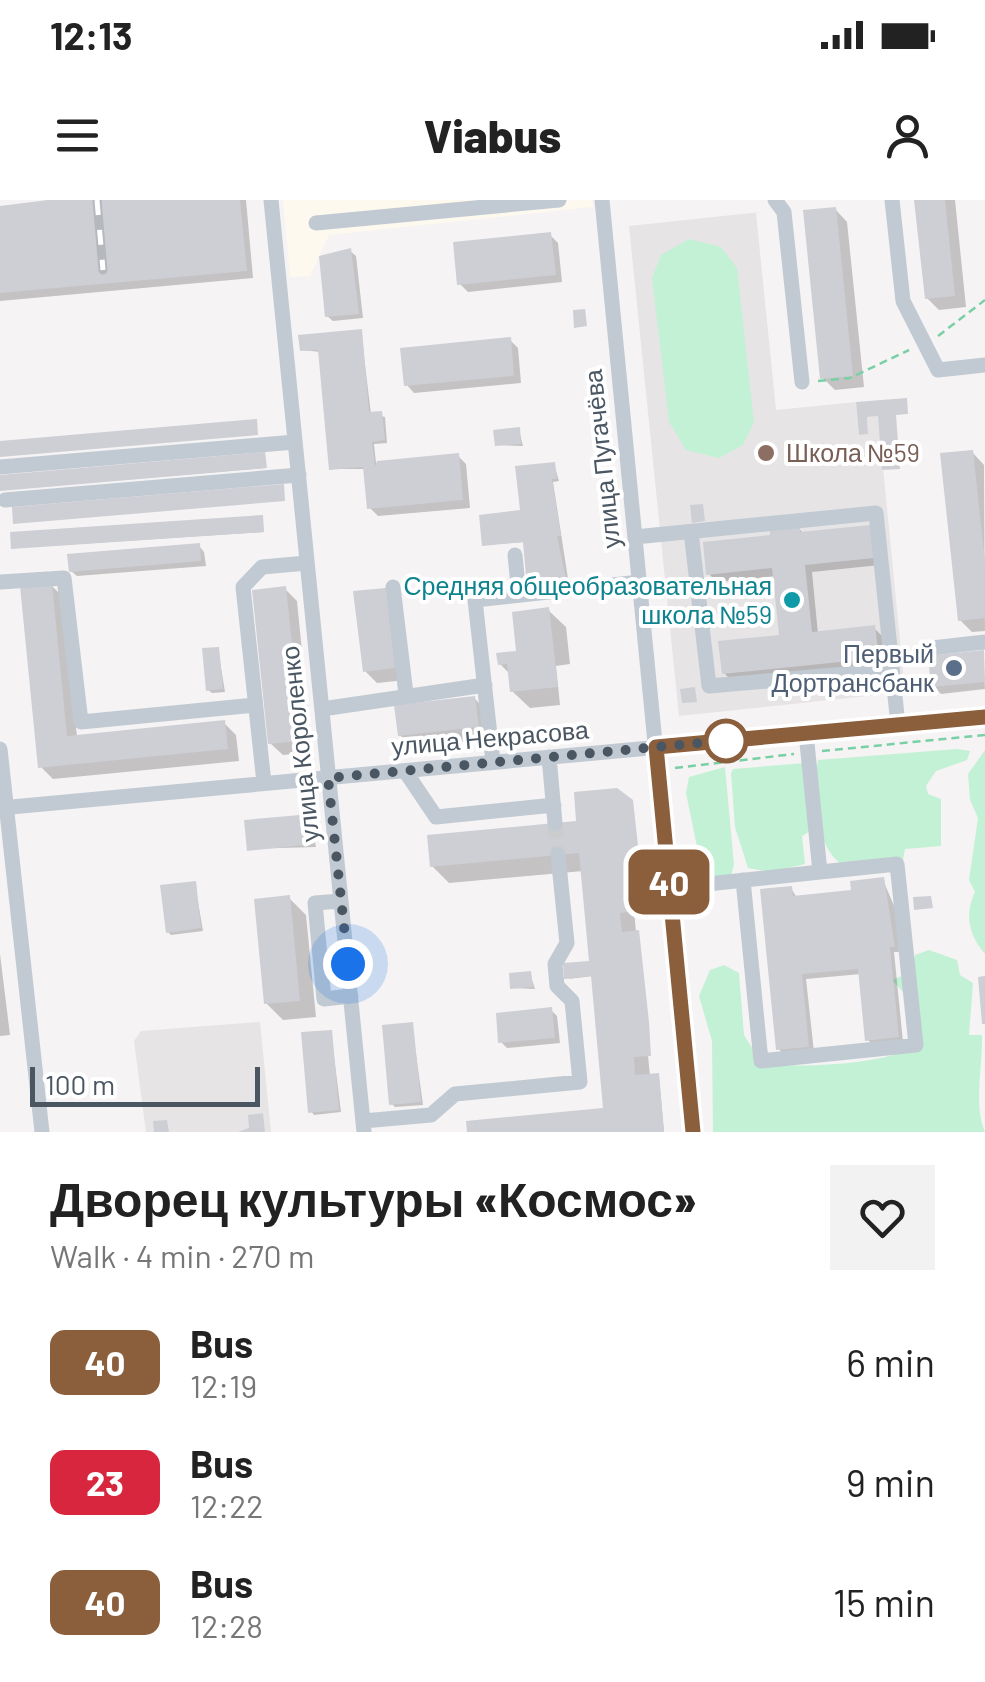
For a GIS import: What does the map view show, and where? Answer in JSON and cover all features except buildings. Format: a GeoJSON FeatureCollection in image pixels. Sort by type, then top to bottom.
{"type":"FeatureCollection","features":[{"type":"Feature","properties":{"kind":"street","name":"улица Короленко"},"geometry":{"type":"LineString","coordinates":[[271,200],[364,1126]]}},
{"type":"Feature","properties":{"kind":"street"},"geometry":{"type":"LineString","coordinates":[[316,223],[440,206],[559,200]]}},
{"type":"Feature","properties":{"kind":"street","name":"улица Пугачёва"},"geometry":{"type":"LineString","coordinates":[[602,200],[693,1132]]}},
{"type":"Feature","properties":{"kind":"street"},"geometry":{"type":"LineString","coordinates":[[775,200],[784,212],[802,382]]}},
{"type":"Feature","properties":{"kind":"street"},"geometry":{"type":"LineString","coordinates":[[892,200],[903,301],[938,370],[984,365],[985,374]]}},
{"type":"Feature","properties":{"kind":"street"},"geometry":{"type":"LineString","coordinates":[[0,466],[296,442]]}},
{"type":"Feature","properties":{"kind":"street"},"geometry":{"type":"LineString","coordinates":[[5,500],[299,475]]}},
{"type":"Feature","properties":{"kind":"street"},"geometry":{"type":"LineString","coordinates":[[635,537],[876,512],[898,725]]}},
{"type":"Feature","properties":{"kind":"street"},"geometry":{"type":"LineString","coordinates":[[692,532],[709,686],[892,670]]}},
{"type":"Feature","properties":{"kind":"street"},"geometry":{"type":"LineString","coordinates":[[515,555],[519,595]]}},
{"type":"Feature","properties":{"kind":"street"},"geometry":{"type":"LineString","coordinates":[[264,784],[243,588],[262,567],[308,563]]}},
{"type":"Feature","properties":{"kind":"street"},"geometry":{"type":"LineString","coordinates":[[0,582],[64,578],[80,722],[256,705]]}},
{"type":"Feature","properties":{"kind":"street"},"geometry":{"type":"LineString","coordinates":[[494,762],[475,600],[640,582]]}},
{"type":"Feature","properties":{"kind":"street"},"geometry":{"type":"LineString","coordinates":[[394,587],[406,694]]}},
{"type":"Feature","properties":{"kind":"street"},"geometry":{"type":"LineString","coordinates":[[932,648],[985,642]]}},
{"type":"Feature","properties":{"kind":"street"},"geometry":{"type":"LineString","coordinates":[[322,709],[485,685]]}},
{"type":"Feature","properties":{"kind":"street","name":"улица Некрасова"},"geometry":{"type":"LineString","coordinates":[[4,807],[985,717]]}},
{"type":"Feature","properties":{"kind":"street"},"geometry":{"type":"LineString","coordinates":[[806,734],[820,872]]}},
{"type":"Feature","properties":{"kind":"street"},"geometry":{"type":"LineString","coordinates":[[0,748],[42,1132]]}},
{"type":"Feature","properties":{"kind":"street"},"geometry":{"type":"LineString","coordinates":[[549,757],[555,823]]}},
{"type":"Feature","properties":{"kind":"street"},"geometry":{"type":"LineString","coordinates":[[404,770],[436,816],[554,806]]}},
{"type":"Feature","properties":{"kind":"street"},"geometry":{"type":"LineString","coordinates":[[364,1126],[431,1115],[455,1094],[580,1082],[572,1001],[557,986],[555,964],[567,943],[558,855]]}},
{"type":"Feature","properties":{"kind":"street"},"geometry":{"type":"LineString","coordinates":[[670,888],[742,880],[897,864],[916,1044],[761,1061],[742,880]]}},
{"type":"Feature","properties":{"kind":"street"},"geometry":{"type":"LineString","coordinates":[[341,901],[315,904],[324,999],[351,996]]}},
{"type":"Feature","properties":{"kind":"path"},"geometry":{"type":"LineString","coordinates":[[802,382],[850,378],[934,339],[985,300]]}},
{"type":"Feature","properties":{"kind":"path"},"geometry":{"type":"LineString","coordinates":[[675,768],[985,735]]}},
{"type":"Feature","properties":{"kind":"shaded area"},"geometry":{"type":"Polygon","coordinates":[[[283,200],[592,200],[593,207],[329,235],[310,276],[290,277],[283,200]]]}},
{"type":"Feature","properties":{"kind":"shaded area","name":"Школа №59"},"geometry":{"type":"Polygon","coordinates":[[[761,212],[756,213],[776,410],[856,402],[859,435],[868,434],[867,417],[878,416],[905,692],[679,716],[629,226],[761,212]]]}},
{"type":"Feature","properties":{"kind":"shaded area"},"geometry":{"type":"Polygon","coordinates":[[[260,1022],[271,1132],[146,1132],[134,1041],[141,1031],[260,1022]]]}},
{"type":"Feature","properties":{"kind":"green space"},"geometry":{"type":"Polygon","coordinates":[[[689,239],[721,247],[737,268],[754,422],[743,445],[719,458],[686,450],[669,422],[652,278],[661,255],[689,239]]]}},
{"type":"Feature","properties":{"kind":"green space"},"geometry":{"type":"Polygon","coordinates":[[[985,750],[985,954],[975,940],[969,917],[975,892],[969,880],[978,818],[970,800],[968,774],[985,750]]]}},
{"type":"Feature","properties":{"kind":"green space"},"geometry":{"type":"Polygon","coordinates":[[[970,751],[967,760],[936,771],[926,786],[928,794],[941,799],[941,846],[905,849],[903,860],[840,863],[831,854],[817,815],[818,760],[970,751]]]}},
{"type":"Feature","properties":{"kind":"green space"},"geometry":{"type":"Polygon","coordinates":[[[805,763],[815,828],[802,836],[805,864],[771,872],[748,868],[735,827],[733,769],[805,763]]]}},
{"type":"Feature","properties":{"kind":"green space"},"geometry":{"type":"Polygon","coordinates":[[[725,767],[734,865],[731,876],[715,877],[701,866],[686,793],[689,777],[725,767]]]}},
{"type":"Feature","properties":{"kind":"green space"},"geometry":{"type":"Polygon","coordinates":[[[929,950],[957,960],[960,975],[973,983],[969,1035],[982,1035],[979,1097],[985,1132],[713,1132],[712,1041],[699,996],[710,970],[724,965],[739,973],[744,1035],[761,1062],[837,1064],[880,1058],[911,1048],[906,995],[892,980],[911,972],[915,955],[929,950]]]}},
{"type":"Feature","properties":{"kind":"tunnel"},"geometry":{"type":"LineString","coordinates":[[555,823],[558,855]]}},
{"type":"Feature","properties":{"kind":"railway"},"geometry":{"type":"LineString","coordinates":[[97,200],[103,270]]}},
{"type":"Feature","properties":{"kind":"bus line","name":"40"},"geometry":{"type":"LineString","coordinates":[[693,1132],[656,747],[985,717]]}},
{"type":"Feature","properties":{"kind":"place","name":"Школа №59"},"geometry":{"type":"Point","coordinates":[766,453]}},
{"type":"Feature","properties":{"kind":"place","name":"Средняя общеобразовательная школа №59"},"geometry":{"type":"Point","coordinates":[792,600]}},
{"type":"Feature","properties":{"kind":"place","name":"Первый Дортрансбанк"},"geometry":{"type":"Point","coordinates":[954,668]}},
{"type":"Feature","properties":{"kind":"route"},"geometry":{"type":"LineString","coordinates":[[348,964],[328,778],[742,739],[726,741]]}}]}
